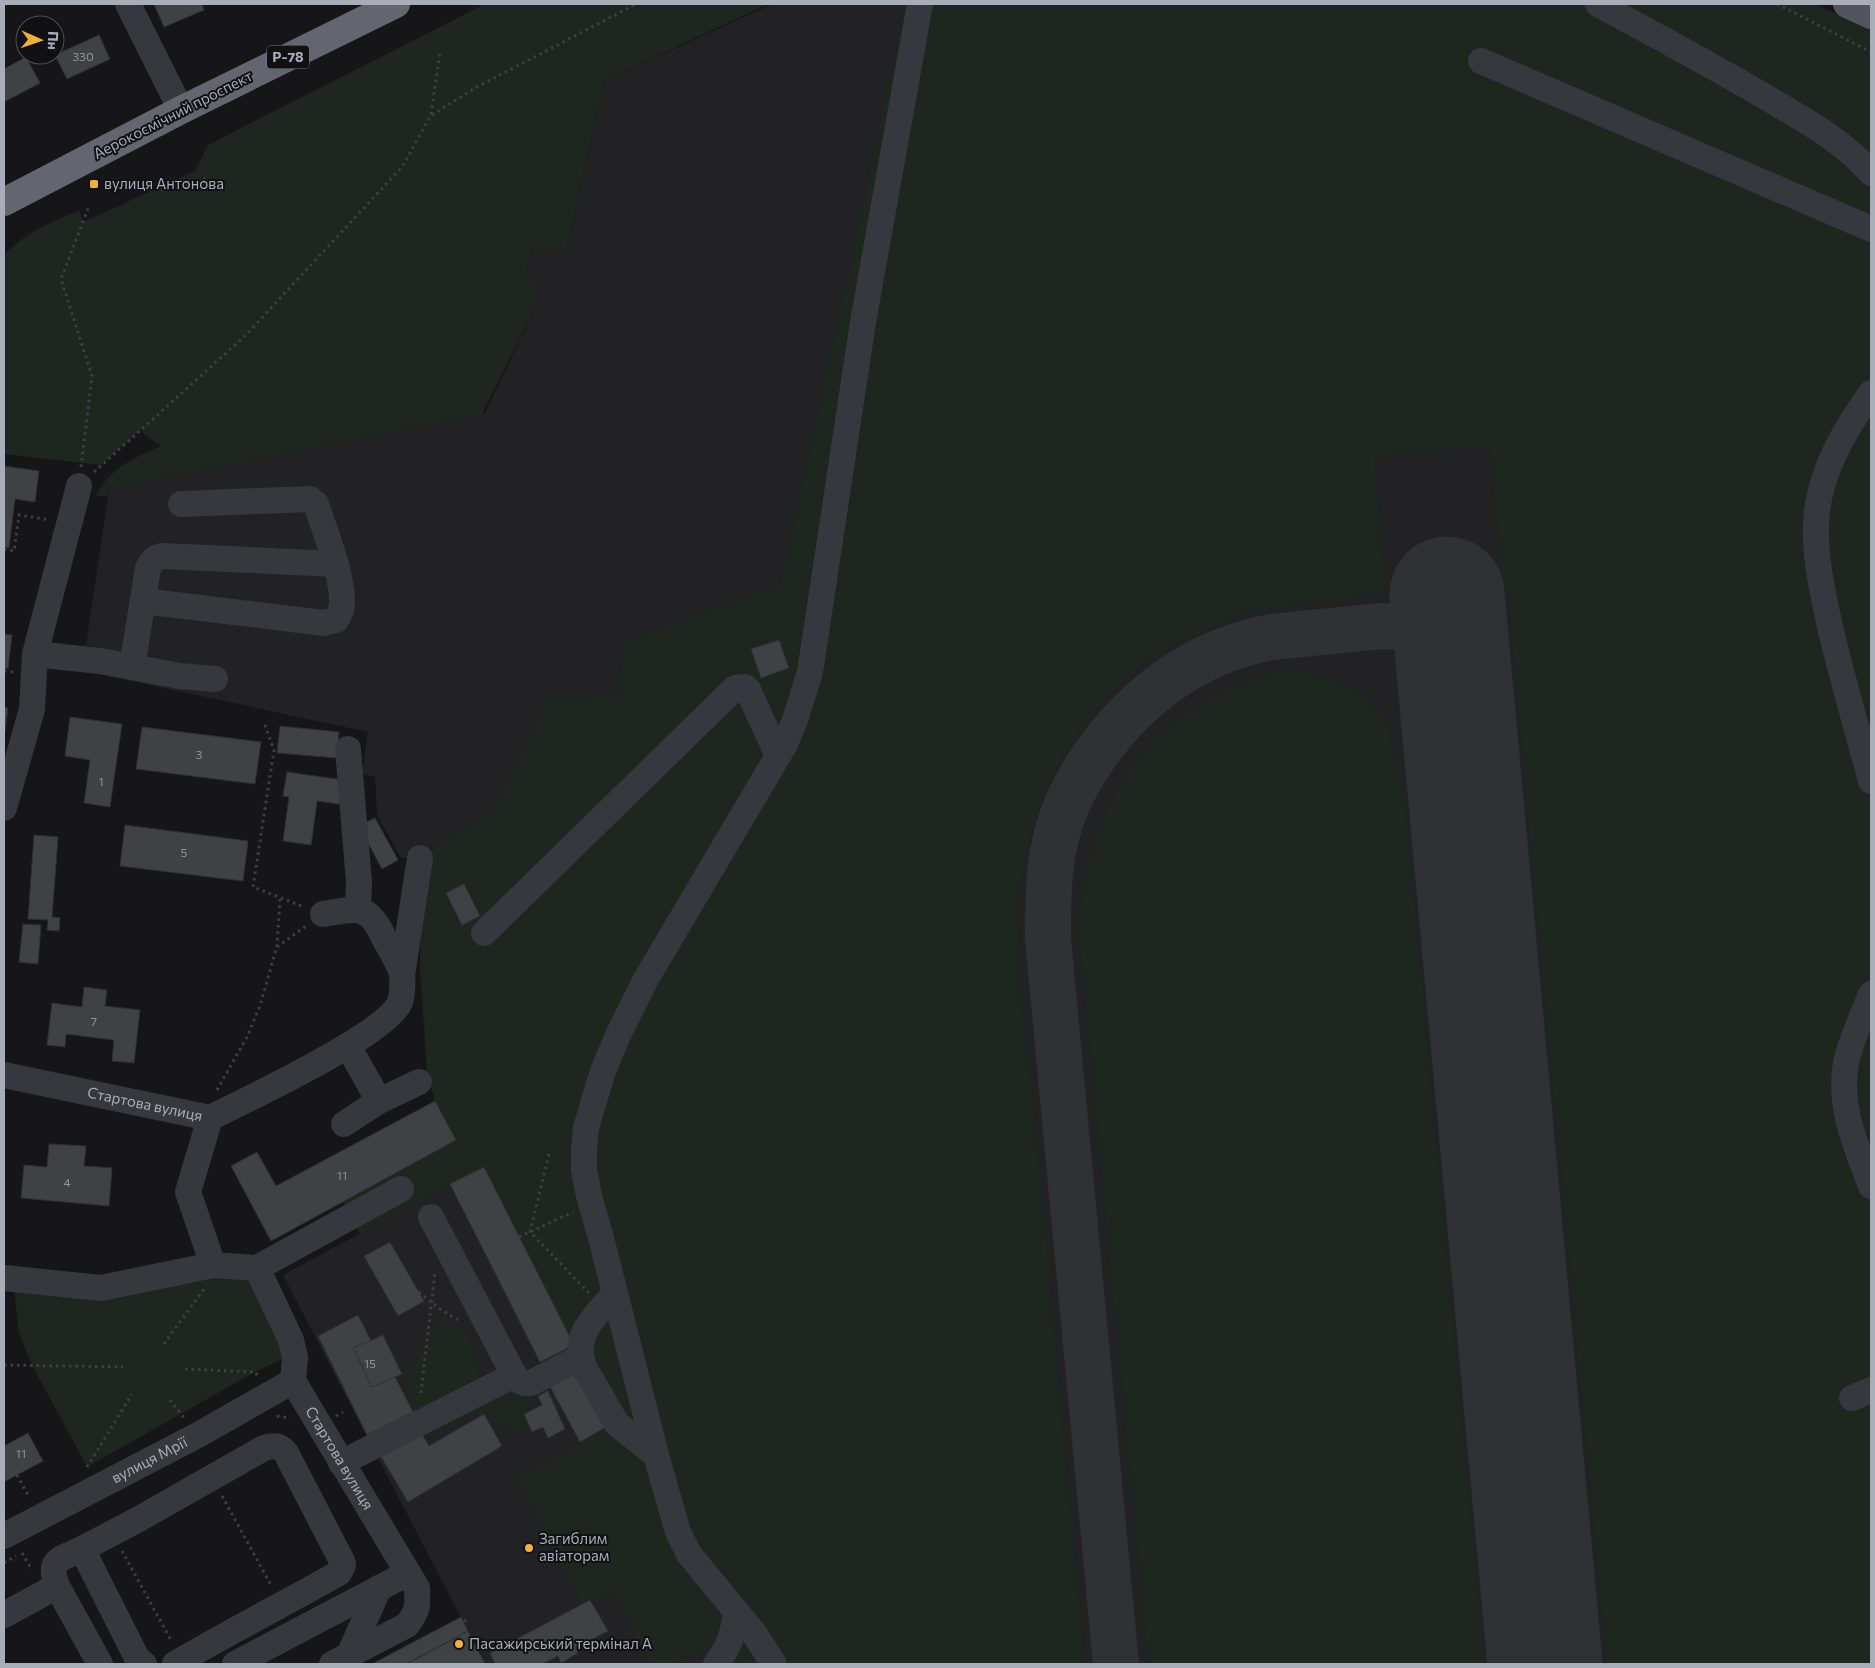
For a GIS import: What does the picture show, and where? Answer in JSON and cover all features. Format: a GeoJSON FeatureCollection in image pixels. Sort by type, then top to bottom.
{"type":"FeatureCollection","features":[{"type":"Feature","properties":{"kind":"highway","name":"Аерокосмічний проспект"},"geometry":{"type":"LineString","coordinates":[[4,202],[181,110],[396,4]]}},
{"type":"Feature","properties":{"kind":"main road"},"geometry":{"type":"LineString","coordinates":[[1847,4],[1871,15]]}},
{"type":"Feature","properties":{"kind":"street"},"geometry":{"type":"LineString","coordinates":[[128,4],[181,110]]}},
{"type":"Feature","properties":{"kind":"street"},"geometry":{"type":"LineString","coordinates":[[774,1664],[753,1632],[689,1554],[678,1532],[609,1300],[584,1170],[586,1128],[603,1071],[619,1033],[646,979],[778,756],[797,712],[810,672],[863,322],[920,4]]}},
{"type":"Feature","properties":{"kind":"street"},"geometry":{"type":"LineString","coordinates":[[1598,4],[1736,80],[1827,134],[1844,145],[1871,173]]}},
{"type":"Feature","properties":{"kind":"street"},"geometry":{"type":"LineString","coordinates":[[1481,61],[1871,228]]}},
{"type":"Feature","properties":{"kind":"street"},"geometry":{"type":"LineString","coordinates":[[1871,393],[1843,436],[1826,473],[1819,495],[1816,534],[1818,565],[1836,654],[1871,780]]}},
{"type":"Feature","properties":{"kind":"street"},"geometry":{"type":"LineString","coordinates":[[4,808],[32,709],[35,654],[78,486]]}},
{"type":"Feature","properties":{"kind":"street"},"geometry":{"type":"LineString","coordinates":[[143,601],[324,623],[336,620],[341,611],[342,599],[336,564],[316,504],[310,499],[181,504]]}},
{"type":"Feature","properties":{"kind":"street"},"geometry":{"type":"LineString","coordinates":[[132,667],[148,568],[154,559],[162,556],[336,564]]}},
{"type":"Feature","properties":{"kind":"street"},"geometry":{"type":"LineString","coordinates":[[35,654],[100,661],[180,676],[215,679]]}},
{"type":"Feature","properties":{"kind":"street"},"geometry":{"type":"LineString","coordinates":[[484,932],[735,688],[745,687],[748,690],[778,756]]}},
{"type":"Feature","properties":{"kind":"street"},"geometry":{"type":"LineString","coordinates":[[348,748],[359,882],[358,909]]}},
{"type":"Feature","properties":{"kind":"street"},"geometry":{"type":"LineString","coordinates":[[203,1117],[348,1046],[390,1016],[400,1002],[402,976],[420,858]]}},
{"type":"Feature","properties":{"kind":"street"},"geometry":{"type":"LineString","coordinates":[[323,914],[358,909],[367,913],[380,927],[402,976]]}},
{"type":"Feature","properties":{"kind":"street"},"geometry":{"type":"LineString","coordinates":[[1871,994],[1853,1039],[1846,1062],[1844,1080],[1848,1120],[1854,1142],[1871,1186]]}},
{"type":"Feature","properties":{"kind":"street"},"geometry":{"type":"LineString","coordinates":[[348,1046],[379,1100]]}},
{"type":"Feature","properties":{"kind":"street","name":"Стартова вулиця"},"geometry":{"type":"LineString","coordinates":[[4,1075],[203,1117],[188,1192],[210,1274]]}},
{"type":"Feature","properties":{"kind":"street"},"geometry":{"type":"LineString","coordinates":[[344,1124],[379,1100],[418,1082]]}},
{"type":"Feature","properties":{"kind":"street"},"geometry":{"type":"LineString","coordinates":[[4,1278],[101,1288],[257,1268],[401,1189]]}},
{"type":"Feature","properties":{"kind":"street"},"geometry":{"type":"LineString","coordinates":[[432,1217],[514,1375],[520,1382],[528,1384],[581,1357]]}},
{"type":"Feature","properties":{"kind":"street"},"geometry":{"type":"LineString","coordinates":[[257,1268],[291,1340],[295,1357],[293,1381]]}},
{"type":"Feature","properties":{"kind":"street"},"geometry":{"type":"LineString","coordinates":[[609,1300],[586,1328],[580,1342],[584,1367],[617,1424],[656,1455]]}},
{"type":"Feature","properties":{"kind":"street"},"geometry":{"type":"LineString","coordinates":[[341,1463],[514,1375]]}},
{"type":"Feature","properties":{"kind":"street","name":"Стартова вулиця"},"geometry":{"type":"LineString","coordinates":[[293,1381],[412,1581]]}},
{"type":"Feature","properties":{"kind":"street","name":"вулиця Мрії"},"geometry":{"type":"LineString","coordinates":[[4,1536],[198,1436],[293,1381]]}},
{"type":"Feature","properties":{"kind":"street"},"geometry":{"type":"LineString","coordinates":[[100,1664],[57,1586],[52,1573],[52,1567],[56,1562],[139,1519],[264,1448],[273,1445],[281,1447],[286,1453],[342,1561],[341,1570],[339,1573],[305,1592],[207,1644],[174,1655]]}},
{"type":"Feature","properties":{"kind":"street"},"geometry":{"type":"LineString","coordinates":[[82,1549],[138,1662]]}},
{"type":"Feature","properties":{"kind":"street"},"geometry":{"type":"LineString","coordinates":[[255,1658],[380,1588],[412,1581],[418,1602],[416,1614],[407,1625],[336,1661]]}},
{"type":"Feature","properties":{"kind":"street"},"geometry":{"type":"LineString","coordinates":[[4,1616],[57,1586]]}},
{"type":"Feature","properties":{"kind":"street"},"geometry":{"type":"LineString","coordinates":[[336,1661],[380,1588]]}},
{"type":"Feature","properties":{"kind":"street"},"geometry":{"type":"LineString","coordinates":[[336,1661],[353,1602]]}},
{"type":"Feature","properties":{"kind":"street"},"geometry":{"type":"LineString","coordinates":[[716,1664],[725,1653],[732,1638],[736,1612]]}},
{"type":"Feature","properties":{"kind":"path"},"geometry":{"type":"LineString","coordinates":[[432,115],[476,88],[636,4]]}},
{"type":"Feature","properties":{"kind":"path"},"geometry":{"type":"LineString","coordinates":[[1777,4],[1871,52]]}},
{"type":"Feature","properties":{"kind":"path"},"geometry":{"type":"LineString","coordinates":[[78,486],[245,336],[402,167],[432,115],[440,52]]}},
{"type":"Feature","properties":{"kind":"path"},"geometry":{"type":"LineString","coordinates":[[78,486],[92,376],[61,278],[89,206]]}},
{"type":"Feature","properties":{"kind":"path"},"geometry":{"type":"LineString","coordinates":[[4,549],[14,551],[19,515],[69,523]]}},
{"type":"Feature","properties":{"kind":"path"},"geometry":{"type":"LineString","coordinates":[[265,725],[274,750],[254,888],[323,914]]}},
{"type":"Feature","properties":{"kind":"path"},"geometry":{"type":"LineString","coordinates":[[203,1117],[247,1037],[260,1006],[276,948],[280,898]]}},
{"type":"Feature","properties":{"kind":"path"},"geometry":{"type":"LineString","coordinates":[[276,948],[323,914]]}},
{"type":"Feature","properties":{"kind":"path"},"geometry":{"type":"LineString","coordinates":[[530,1232],[549,1154]]}},
{"type":"Feature","properties":{"kind":"path"},"geometry":{"type":"LineString","coordinates":[[519,1237],[591,1204]]}},
{"type":"Feature","properties":{"kind":"path"},"geometry":{"type":"LineString","coordinates":[[530,1232],[609,1300]]}},
{"type":"Feature","properties":{"kind":"path"},"geometry":{"type":"LineString","coordinates":[[420,1393],[437,1260],[450,1253]]}},
{"type":"Feature","properties":{"kind":"path"},"geometry":{"type":"LineString","coordinates":[[164,1344],[210,1274]]}},
{"type":"Feature","properties":{"kind":"path"},"geometry":{"type":"LineString","coordinates":[[419,1292],[465,1324]]}},
{"type":"Feature","properties":{"kind":"path"},"geometry":{"type":"LineString","coordinates":[[4,1365],[124,1367]]}},
{"type":"Feature","properties":{"kind":"path"},"geometry":{"type":"LineString","coordinates":[[185,1369],[255,1372]]}},
{"type":"Feature","properties":{"kind":"path"},"geometry":{"type":"LineString","coordinates":[[87,1467],[132,1394]]}},
{"type":"Feature","properties":{"kind":"path"},"geometry":{"type":"LineString","coordinates":[[17,1475],[29,1497]]}},
{"type":"Feature","properties":{"kind":"path"},"geometry":{"type":"LineString","coordinates":[[218,1489],[274,1592]]}},
{"type":"Feature","properties":{"kind":"path"},"geometry":{"type":"LineString","coordinates":[[118,1544],[174,1655]]}},
{"type":"Feature","properties":{"kind":"path"},"geometry":{"type":"LineString","coordinates":[[412,1649],[466,1620]]}},
{"type":"Feature","properties":{"kind":"shaded area"},"geometry":{"type":"Polygon","coordinates":[[[485,4],[768,4],[604,81],[566,252],[532,247],[525,279],[540,283],[537,303],[482,414],[109,489],[108,496],[96,496],[115,471],[132,460],[161,446],[141,430],[101,465],[4,454],[4,255],[12,247],[39,229],[79,210],[83,222],[195,171],[208,145],[485,4]]]}},
{"type":"Feature","properties":{"kind":"shaded area"},"geometry":{"type":"Polygon","coordinates":[[[772,4],[1630,4],[1871,1664],[406,1664],[468,1631],[283,1275],[470,1174],[456,1140],[435,1101],[427,1071],[420,971],[420,898],[431,858],[401,858],[377,815],[375,777],[362,774],[368,732],[99,674],[101,649],[86,645],[109,489],[303,448],[485,413],[537,303],[525,279],[532,247],[566,251],[604,81],[772,4]]]}},
{"type":"Feature","properties":{"kind":"shaded area"},"geometry":{"type":"Polygon","coordinates":[[[906,4],[1815,4],[1871,30],[1871,1664],[1606,1664],[1507,589],[1503,589],[1489,446],[1374,456],[1386,593],[1274,608],[1238,615],[1166,649],[1140,666],[1110,693],[1071,743],[1051,777],[1029,841],[1017,904],[1021,997],[1033,1099],[1085,1664],[707,1664],[700,1650],[675,1664],[650,1664],[614,1593],[592,1603],[590,1600],[581,1605],[512,1471],[517,1465],[524,1473],[609,1428],[574,1345],[484,1167],[360,1234],[343,1202],[455,1140],[435,1101],[427,1071],[420,898],[421,887],[434,847],[490,813],[546,700],[618,697],[624,642],[780,584],[906,4]]]}},
{"type":"Feature","properties":{"kind":"shaded area"},"geometry":{"type":"Polygon","coordinates":[[[1286,670],[1309,672],[1330,678],[1360,693],[1369,700],[1371,711],[1382,711],[1390,730],[1394,756],[1401,756],[1485,1664],[1148,1664],[1080,949],[1080,911],[1087,866],[1100,825],[1118,787],[1141,754],[1169,725],[1203,701],[1242,683],[1286,670]]]}},
{"type":"Feature","properties":{"kind":"shaded area"},"geometry":{"type":"Polygon","coordinates":[[[208,1266],[253,1275],[287,1357],[255,1372],[87,1467],[32,1365],[19,1333],[13,1279],[101,1288],[208,1266]]]}},
{"type":"Feature","properties":{"kind":"shaded area"},"geometry":{"type":"Polygon","coordinates":[[[441,1315],[462,1328],[471,1341],[482,1391],[517,1385],[538,1389],[535,1401],[528,1405],[524,1433],[503,1428],[476,1413],[452,1428],[431,1433],[413,1415],[404,1378],[419,1349],[441,1315]]]}},
{"type":"Feature","properties":{"kind":"building"},"geometry":{"type":"Polygon","coordinates":[[[154,4],[202,4],[204,10],[164,27],[154,4]]]}},
{"type":"Feature","properties":{"kind":"building"},"geometry":{"type":"Polygon","coordinates":[[[99,35],[110,59],[67,79],[60,65],[65,65],[65,50],[99,35]]]}},
{"type":"Feature","properties":{"kind":"building"},"geometry":{"type":"Polygon","coordinates":[[[15,63],[15,65],[30,65],[40,83],[4,102],[4,69],[15,63]]]}},
{"type":"Feature","properties":{"kind":"building"},"geometry":{"type":"Polygon","coordinates":[[[4,466],[39,471],[35,502],[15,499],[9,548],[4,547],[4,466]]]}},
{"type":"Feature","properties":{"kind":"building"},"geometry":{"type":"Polygon","coordinates":[[[4,634],[12,635],[8,669],[4,668],[4,634]]]}},
{"type":"Feature","properties":{"kind":"building"},"geometry":{"type":"Polygon","coordinates":[[[779,640],[789,668],[761,678],[751,649],[779,640]]]}},
{"type":"Feature","properties":{"kind":"building"},"geometry":{"type":"Polygon","coordinates":[[[4,707],[8,708],[4,739],[4,707]]]}},
{"type":"Feature","properties":{"kind":"building"},"geometry":{"type":"Polygon","coordinates":[[[70,717],[122,724],[110,807],[84,803],[90,760],[65,756],[70,717]]]}},
{"type":"Feature","properties":{"kind":"building"},"geometry":{"type":"Polygon","coordinates":[[[280,726],[339,732],[337,758],[277,753],[280,726]]]}},
{"type":"Feature","properties":{"kind":"building"},"geometry":{"type":"Polygon","coordinates":[[[142,727],[261,742],[255,784],[136,769],[142,727]]]}},
{"type":"Feature","properties":{"kind":"building"},"geometry":{"type":"Polygon","coordinates":[[[287,772],[343,780],[340,804],[317,801],[311,845],[283,841],[289,797],[283,796],[287,772]]]}},
{"type":"Feature","properties":{"kind":"building"},"geometry":{"type":"Polygon","coordinates":[[[375,818],[398,860],[382,869],[359,826],[375,818]]]}},
{"type":"Feature","properties":{"kind":"building"},"geometry":{"type":"Polygon","coordinates":[[[125,825],[248,841],[243,881],[120,866],[125,825]]]}},
{"type":"Feature","properties":{"kind":"building"},"geometry":{"type":"Polygon","coordinates":[[[34,835],[58,837],[52,917],[60,918],[59,931],[47,930],[48,920],[28,919],[34,835]]]}},
{"type":"Feature","properties":{"kind":"building"},"geometry":{"type":"Polygon","coordinates":[[[464,884],[480,916],[462,925],[446,893],[464,884]]]}},
{"type":"Feature","properties":{"kind":"building"},"geometry":{"type":"Polygon","coordinates":[[[23,924],[41,925],[38,964],[19,962],[23,924]]]}},
{"type":"Feature","properties":{"kind":"building"},"geometry":{"type":"Polygon","coordinates":[[[84,987],[107,990],[105,1006],[140,1010],[134,1063],[112,1061],[114,1040],[66,1034],[65,1047],[47,1045],[52,1003],[82,1007],[84,987]]]}},
{"type":"Feature","properties":{"kind":"building"},"geometry":{"type":"Polygon","coordinates":[[[435,1101],[456,1140],[271,1241],[231,1166],[257,1152],[276,1186],[435,1101]]]}},
{"type":"Feature","properties":{"kind":"building"},"geometry":{"type":"Polygon","coordinates":[[[49,1144],[86,1146],[84,1166],[112,1168],[109,1206],[21,1198],[24,1165],[47,1167],[49,1144]]]}},
{"type":"Feature","properties":{"kind":"building"},"geometry":{"type":"Polygon","coordinates":[[[484,1167],[574,1345],[540,1362],[450,1184],[484,1167]]]}},
{"type":"Feature","properties":{"kind":"building"},"geometry":{"type":"Polygon","coordinates":[[[390,1242],[424,1301],[398,1316],[364,1256],[390,1242]]]}},
{"type":"Feature","properties":{"kind":"building"},"geometry":{"type":"Polygon","coordinates":[[[358,1315],[371,1341],[383,1335],[402,1374],[395,1377],[413,1412],[367,1435],[318,1336],[358,1315]]]}},
{"type":"Feature","properties":{"kind":"building"},"geometry":{"type":"Polygon","coordinates":[[[383,1335],[402,1374],[372,1387],[353,1348],[383,1335]]]}},
{"type":"Feature","properties":{"kind":"building"},"geometry":{"type":"Polygon","coordinates":[[[573,1364],[608,1426],[580,1442],[546,1379],[573,1364]]]}},
{"type":"Feature","properties":{"kind":"building"},"geometry":{"type":"Polygon","coordinates":[[[548,1391],[565,1429],[548,1438],[543,1427],[532,1432],[524,1414],[542,1405],[538,1396],[548,1391]]]}},
{"type":"Feature","properties":{"kind":"building"},"geometry":{"type":"Polygon","coordinates":[[[484,1414],[502,1446],[408,1502],[380,1455],[420,1431],[429,1446],[484,1414]]]}},
{"type":"Feature","properties":{"kind":"building"},"geometry":{"type":"Polygon","coordinates":[[[28,1433],[43,1461],[4,1482],[4,1446],[28,1433]]]}},
{"type":"Feature","properties":{"kind":"building"},"geometry":{"type":"Polygon","coordinates":[[[590,1600],[608,1631],[576,1648],[578,1653],[561,1663],[558,1656],[542,1664],[495,1664],[490,1653],[590,1600]]]}},
{"type":"Feature","properties":{"kind":"building"},"geometry":{"type":"Polygon","coordinates":[[[461,1617],[468,1631],[406,1664],[372,1664],[461,1617]]]}},
{"type":"Feature","properties":{"kind":"building","name":"Пасажирський термінал A"},"geometry":{"type":"Polygon","coordinates":[[[468,1631],[485,1664],[406,1664],[420,1657],[468,1631]]]}},
{"type":"Feature","properties":{"kind":"taxiway"},"geometry":{"type":"LineString","coordinates":[[1116,1664],[1048,939],[1050,871],[1064,811],[1072,792],[1087,766],[1128,715],[1148,696],[1193,665],[1218,653],[1271,637],[1381,626],[1401,628],[1416,633],[1428,641],[1437,652],[1448,680],[1457,713]]}},
{"type":"Feature","properties":{"kind":"runway"},"geometry":{"type":"LineString","coordinates":[[1447,594],[1545,1664]]}},
{"type":"Feature","properties":{"kind":"place","name":"вулиця Антонова"},"geometry":{"type":"Point","coordinates":[94,184]}},
{"type":"Feature","properties":{"kind":"place","name":"Загиблим авіаторам"},"geometry":{"type":"Point","coordinates":[529,1548]}},
{"type":"Feature","properties":{"kind":"place","name":"Пасажирський термінал A"},"geometry":{"type":"Point","coordinates":[459,1644]}}]}
